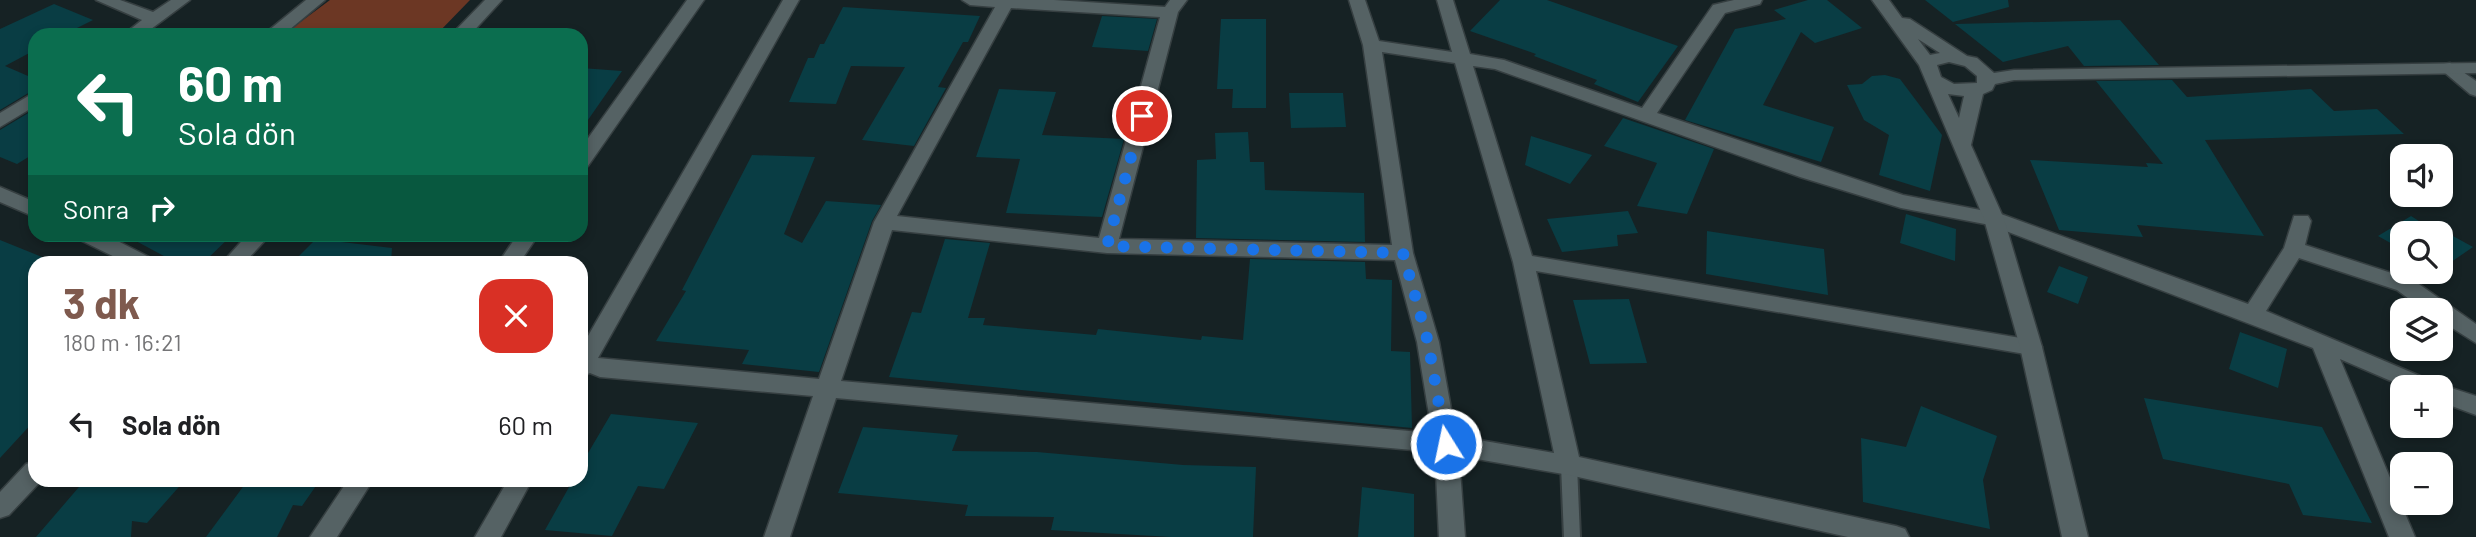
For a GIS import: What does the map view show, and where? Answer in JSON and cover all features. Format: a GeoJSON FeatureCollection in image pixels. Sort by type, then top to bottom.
{"type":"FeatureCollection","features":[{"type":"Feature","properties":{"kind":"street"},"geometry":{"type":"LineString","coordinates":[[104,0],[156,19]]}},
{"type":"Feature","properties":{"kind":"street"},"geometry":{"type":"LineString","coordinates":[[142,28],[182,0]]}},
{"type":"Feature","properties":{"kind":"street"},"geometry":{"type":"LineString","coordinates":[[281,28],[317,0]]}},
{"type":"Feature","properties":{"kind":"street"},"geometry":{"type":"LineString","coordinates":[[467,28],[494,0]]}},
{"type":"Feature","properties":{"kind":"street"},"geometry":{"type":"LineString","coordinates":[[588,152],[696,0]]}},
{"type":"Feature","properties":{"kind":"street"},"geometry":{"type":"LineString","coordinates":[[588,353],[791,0]]}},
{"type":"Feature","properties":{"kind":"street"},"geometry":{"type":"LineString","coordinates":[[970,0],[1175,6],[1107,246]]}},
{"type":"Feature","properties":{"kind":"street"},"geometry":{"type":"LineString","coordinates":[[1357,0],[1372,45],[1403,253],[1428,342],[1446,444],[1452,537]]}},
{"type":"Feature","properties":{"kind":"street"},"geometry":{"type":"LineString","coordinates":[[1445,0],[1460,58],[1523,262],[1569,465]]}},
{"type":"Feature","properties":{"kind":"street"},"geometry":{"type":"LineString","coordinates":[[1647,115],[1719,9],[1754,0]]}},
{"type":"Feature","properties":{"kind":"street"},"geometry":{"type":"LineString","coordinates":[[1880,0],[1929,71],[1994,219],[2031,347],[2075,537]]}},
{"type":"Feature","properties":{"kind":"street"},"geometry":{"type":"LineString","coordinates":[[777,537],[884,222],[1005,3]]}},
{"type":"Feature","properties":{"kind":"street"},"geometry":{"type":"LineString","coordinates":[[1893,16],[1960,59],[1980,68],[1981,85],[1962,144]]}},
{"type":"Feature","properties":{"kind":"street"},"geometry":{"type":"LineString","coordinates":[[1372,45],[1497,64],[1889,197],[1994,219],[2253,314],[2401,375]]}},
{"type":"Feature","properties":{"kind":"street"},"geometry":{"type":"LineString","coordinates":[[1929,71],[1939,58],[1960,59]]}},
{"type":"Feature","properties":{"kind":"street"},"geometry":{"type":"LineString","coordinates":[[2450,68],[2476,90]]}},
{"type":"Feature","properties":{"kind":"street"},"geometry":{"type":"LineString","coordinates":[[1929,71],[1949,88],[1981,85],[2014,75],[2476,68]]}},
{"type":"Feature","properties":{"kind":"street"},"geometry":{"type":"LineString","coordinates":[[0,121],[28,103]]}},
{"type":"Feature","properties":{"kind":"street"},"geometry":{"type":"LineString","coordinates":[[0,194],[28,207]]}},
{"type":"Feature","properties":{"kind":"street"},"geometry":{"type":"LineString","coordinates":[[2253,314],[2294,249],[2301,221]]}},
{"type":"Feature","properties":{"kind":"street"},"geometry":{"type":"LineString","coordinates":[[884,222],[1107,246],[1403,253]]}},
{"type":"Feature","properties":{"kind":"street"},"geometry":{"type":"LineString","coordinates":[[101,242],[130,256]]}},
{"type":"Feature","properties":{"kind":"street"},"geometry":{"type":"LineString","coordinates":[[239,256],[253,242]]}},
{"type":"Feature","properties":{"kind":"street"},"geometry":{"type":"LineString","coordinates":[[2294,249],[2405,285],[2424,298]]}},
{"type":"Feature","properties":{"kind":"street"},"geometry":{"type":"LineString","coordinates":[[1523,262],[2031,347]]}},
{"type":"Feature","properties":{"kind":"street"},"geometry":{"type":"LineString","coordinates":[[2453,319],[2476,335]]}},
{"type":"Feature","properties":{"kind":"street"},"geometry":{"type":"LineString","coordinates":[[2322,342],[2402,537]]}},
{"type":"Feature","properties":{"kind":"street"},"geometry":{"type":"LineString","coordinates":[[588,365],[600,368],[1446,444],[1569,465],[1896,537]]}},
{"type":"Feature","properties":{"kind":"street"},"geometry":{"type":"LineString","coordinates":[[2453,397],[2476,406]]}},
{"type":"Feature","properties":{"kind":"street"},"geometry":{"type":"LineString","coordinates":[[0,508],[28,478]]}},
{"type":"Feature","properties":{"kind":"street"},"geometry":{"type":"LineString","coordinates":[[323,537],[356,487]]}},
{"type":"Feature","properties":{"kind":"street"},"geometry":{"type":"LineString","coordinates":[[488,537],[516,487]]}},
{"type":"Feature","properties":{"kind":"lane"},"geometry":{"type":"LineString","coordinates":[[1569,465],[1572,537]]}},
{"type":"Feature","properties":{"kind":"shaded area"},"geometry":{"type":"Polygon","coordinates":[[[330,0],[470,0],[443,28],[292,28],[330,0]]]}},
{"type":"Feature","properties":{"kind":"building"},"geometry":{"type":"Polygon","coordinates":[[[1500,0],[1547,0],[1678,46],[1638,102],[1594,84],[1597,80],[1534,56],[1536,54],[1470,31],[1500,0]]]}},
{"type":"Feature","properties":{"kind":"building"},"geometry":{"type":"Polygon","coordinates":[[[1808,0],[1827,0],[1862,28],[1815,43],[1801,32],[1763,105],[1834,127],[1821,162],[1685,120],[1735,29],[1786,19],[1774,10],[1808,0]]]}},
{"type":"Feature","properties":{"kind":"building"},"geometry":{"type":"Polygon","coordinates":[[[1925,0],[2008,0],[2009,7],[1953,22],[1925,0]]]}},
{"type":"Feature","properties":{"kind":"building"},"geometry":{"type":"Polygon","coordinates":[[[54,4],[93,20],[77,28],[28,28],[28,54],[5,66],[28,76],[28,93],[0,110],[0,29],[54,4]]]}},
{"type":"Feature","properties":{"kind":"building"},"geometry":{"type":"Polygon","coordinates":[[[843,7],[980,16],[968,42],[963,42],[938,87],[946,88],[914,146],[862,140],[905,67],[851,66],[836,104],[789,102],[808,58],[814,58],[820,44],[824,44],[843,7]]]}},
{"type":"Feature","properties":{"kind":"building"},"geometry":{"type":"Polygon","coordinates":[[[1102,16],[1157,19],[1148,51],[1092,47],[1102,16]]]}},
{"type":"Feature","properties":{"kind":"building"},"geometry":{"type":"Polygon","coordinates":[[[1221,19],[1266,19],[1266,108],[1232,108],[1233,89],[1217,89],[1221,19]]]}},
{"type":"Feature","properties":{"kind":"building"},"geometry":{"type":"Polygon","coordinates":[[[2120,20],[2159,65],[2084,66],[2068,46],[2003,62],[1955,24],[2120,20]]]}},
{"type":"Feature","properties":{"kind":"building"},"geometry":{"type":"Polygon","coordinates":[[[588,69],[622,71],[588,120],[588,69]]]}},
{"type":"Feature","properties":{"kind":"building"},"geometry":{"type":"Polygon","coordinates":[[[1885,75],[1900,79],[1942,135],[1930,191],[1879,175],[1889,135],[1864,120],[1847,85],[1862,84],[1872,76],[1885,75]]]}},
{"type":"Feature","properties":{"kind":"building"},"geometry":{"type":"Polygon","coordinates":[[[2172,80],[2187,97],[2311,89],[2334,111],[2377,109],[2404,134],[2205,140],[2264,236],[2137,225],[2143,237],[2059,230],[2030,160],[2148,167],[2146,163],[2163,164],[2096,81],[2172,80]]]}},
{"type":"Feature","properties":{"kind":"building"},"geometry":{"type":"Polygon","coordinates":[[[999,89],[1056,92],[1042,135],[1124,139],[1102,217],[1006,213],[1020,159],[976,157],[999,89]]]}},
{"type":"Feature","properties":{"kind":"building"},"geometry":{"type":"Polygon","coordinates":[[[1289,93],[1343,93],[1346,127],[1291,128],[1289,93]]]}},
{"type":"Feature","properties":{"kind":"building"},"geometry":{"type":"Polygon","coordinates":[[[28,113],[28,157],[17,164],[0,157],[0,130],[28,113]]]}},
{"type":"Feature","properties":{"kind":"building"},"geometry":{"type":"Polygon","coordinates":[[[1623,118],[1714,149],[1687,214],[1637,206],[1657,163],[1604,146],[1623,118]]]}},
{"type":"Feature","properties":{"kind":"building"},"geometry":{"type":"Polygon","coordinates":[[[1248,132],[1250,162],[1264,162],[1265,190],[1364,193],[1365,242],[1196,238],[1197,160],[1216,159],[1215,133],[1248,132]]]}},
{"type":"Feature","properties":{"kind":"building"},"geometry":{"type":"Polygon","coordinates":[[[1531,136],[1592,155],[1570,184],[1525,165],[1531,136]]]}},
{"type":"Feature","properties":{"kind":"building"},"geometry":{"type":"Polygon","coordinates":[[[752,155],[815,157],[784,234],[802,243],[826,201],[881,205],[872,221],[819,372],[742,364],[749,350],[656,341],[686,291],[682,290],[752,155]]]}},
{"type":"Feature","properties":{"kind":"building"},"geometry":{"type":"Polygon","coordinates":[[[1628,211],[1638,233],[1617,235],[1618,246],[1562,252],[1547,219],[1628,211]]]}},
{"type":"Feature","properties":{"kind":"building"},"geometry":{"type":"Polygon","coordinates":[[[1906,214],[1956,229],[1955,261],[1900,243],[1906,214]]]}},
{"type":"Feature","properties":{"kind":"building"},"geometry":{"type":"Polygon","coordinates":[[[2411,216],[2419,221],[2403,221],[2411,216]]]}},
{"type":"Feature","properties":{"kind":"building"},"geometry":{"type":"Polygon","coordinates":[[[2390,229],[2390,243],[2378,236],[2390,229]]]}},
{"type":"Feature","properties":{"kind":"building"},"geometry":{"type":"Polygon","coordinates":[[[1707,231],[1824,249],[1828,295],[1706,274],[1707,231]]]}},
{"type":"Feature","properties":{"kind":"building"},"geometry":{"type":"Polygon","coordinates":[[[2453,236],[2473,247],[2453,261],[2453,236]]]}},
{"type":"Feature","properties":{"kind":"building"},"geometry":{"type":"Polygon","coordinates":[[[945,239],[990,243],[968,318],[985,318],[983,325],[1096,335],[1098,329],[1201,340],[1202,336],[1243,340],[1250,259],[1365,262],[1366,279],[1392,280],[1391,351],[1410,352],[1412,428],[889,377],[912,312],[921,313],[945,239]]]}},
{"type":"Feature","properties":{"kind":"building"},"geometry":{"type":"Polygon","coordinates":[[[0,240],[40,256],[28,256],[28,428],[0,458],[0,240]]]}},
{"type":"Feature","properties":{"kind":"building"},"geometry":{"type":"Polygon","coordinates":[[[138,242],[225,242],[210,256],[164,256],[138,242]]]}},
{"type":"Feature","properties":{"kind":"building"},"geometry":{"type":"Polygon","coordinates":[[[313,242],[341,242],[392,248],[391,256],[299,256],[313,242]]]}},
{"type":"Feature","properties":{"kind":"building"},"geometry":{"type":"Polygon","coordinates":[[[2059,266],[2088,277],[2078,304],[2047,292],[2059,266]]]}},
{"type":"Feature","properties":{"kind":"building"},"geometry":{"type":"Polygon","coordinates":[[[1629,299],[1647,363],[1590,364],[1573,300],[1629,299]]]}},
{"type":"Feature","properties":{"kind":"building"},"geometry":{"type":"Polygon","coordinates":[[[2240,332],[2287,349],[2278,388],[2229,369],[2240,332]]]}},
{"type":"Feature","properties":{"kind":"building"},"geometry":{"type":"Polygon","coordinates":[[[2144,398],[2322,427],[2372,523],[2303,515],[2289,484],[2163,459],[2144,398]]]}},
{"type":"Feature","properties":{"kind":"building"},"geometry":{"type":"Polygon","coordinates":[[[1921,406],[1997,436],[1983,480],[1990,529],[1863,502],[1861,438],[1906,447],[1921,406]]]}},
{"type":"Feature","properties":{"kind":"building"},"geometry":{"type":"Polygon","coordinates":[[[611,414],[698,423],[664,489],[638,486],[612,536],[545,530],[569,487],[588,487],[588,453],[611,414]]]}},
{"type":"Feature","properties":{"kind":"building"},"geometry":{"type":"Polygon","coordinates":[[[863,427],[958,435],[952,451],[1037,452],[1183,465],[1256,467],[1253,537],[1171,537],[1051,530],[1054,517],[965,516],[968,505],[838,493],[863,427]]]}},
{"type":"Feature","properties":{"kind":"building"},"geometry":{"type":"Polygon","coordinates":[[[79,487],[179,487],[147,523],[132,521],[131,537],[36,537],[79,487]]]}},
{"type":"Feature","properties":{"kind":"building"},"geometry":{"type":"Polygon","coordinates":[[[243,487],[315,487],[302,506],[293,505],[277,537],[206,537],[243,487]]]}},
{"type":"Feature","properties":{"kind":"building"},"geometry":{"type":"Polygon","coordinates":[[[1362,487],[1414,494],[1414,537],[1358,537],[1362,487]]]}},
{"type":"Feature","properties":{"kind":"route"},"geometry":{"type":"LineString","coordinates":[[1142,116],[1107,246],[1403,253],[1428,342],[1446,444]]}}]}
